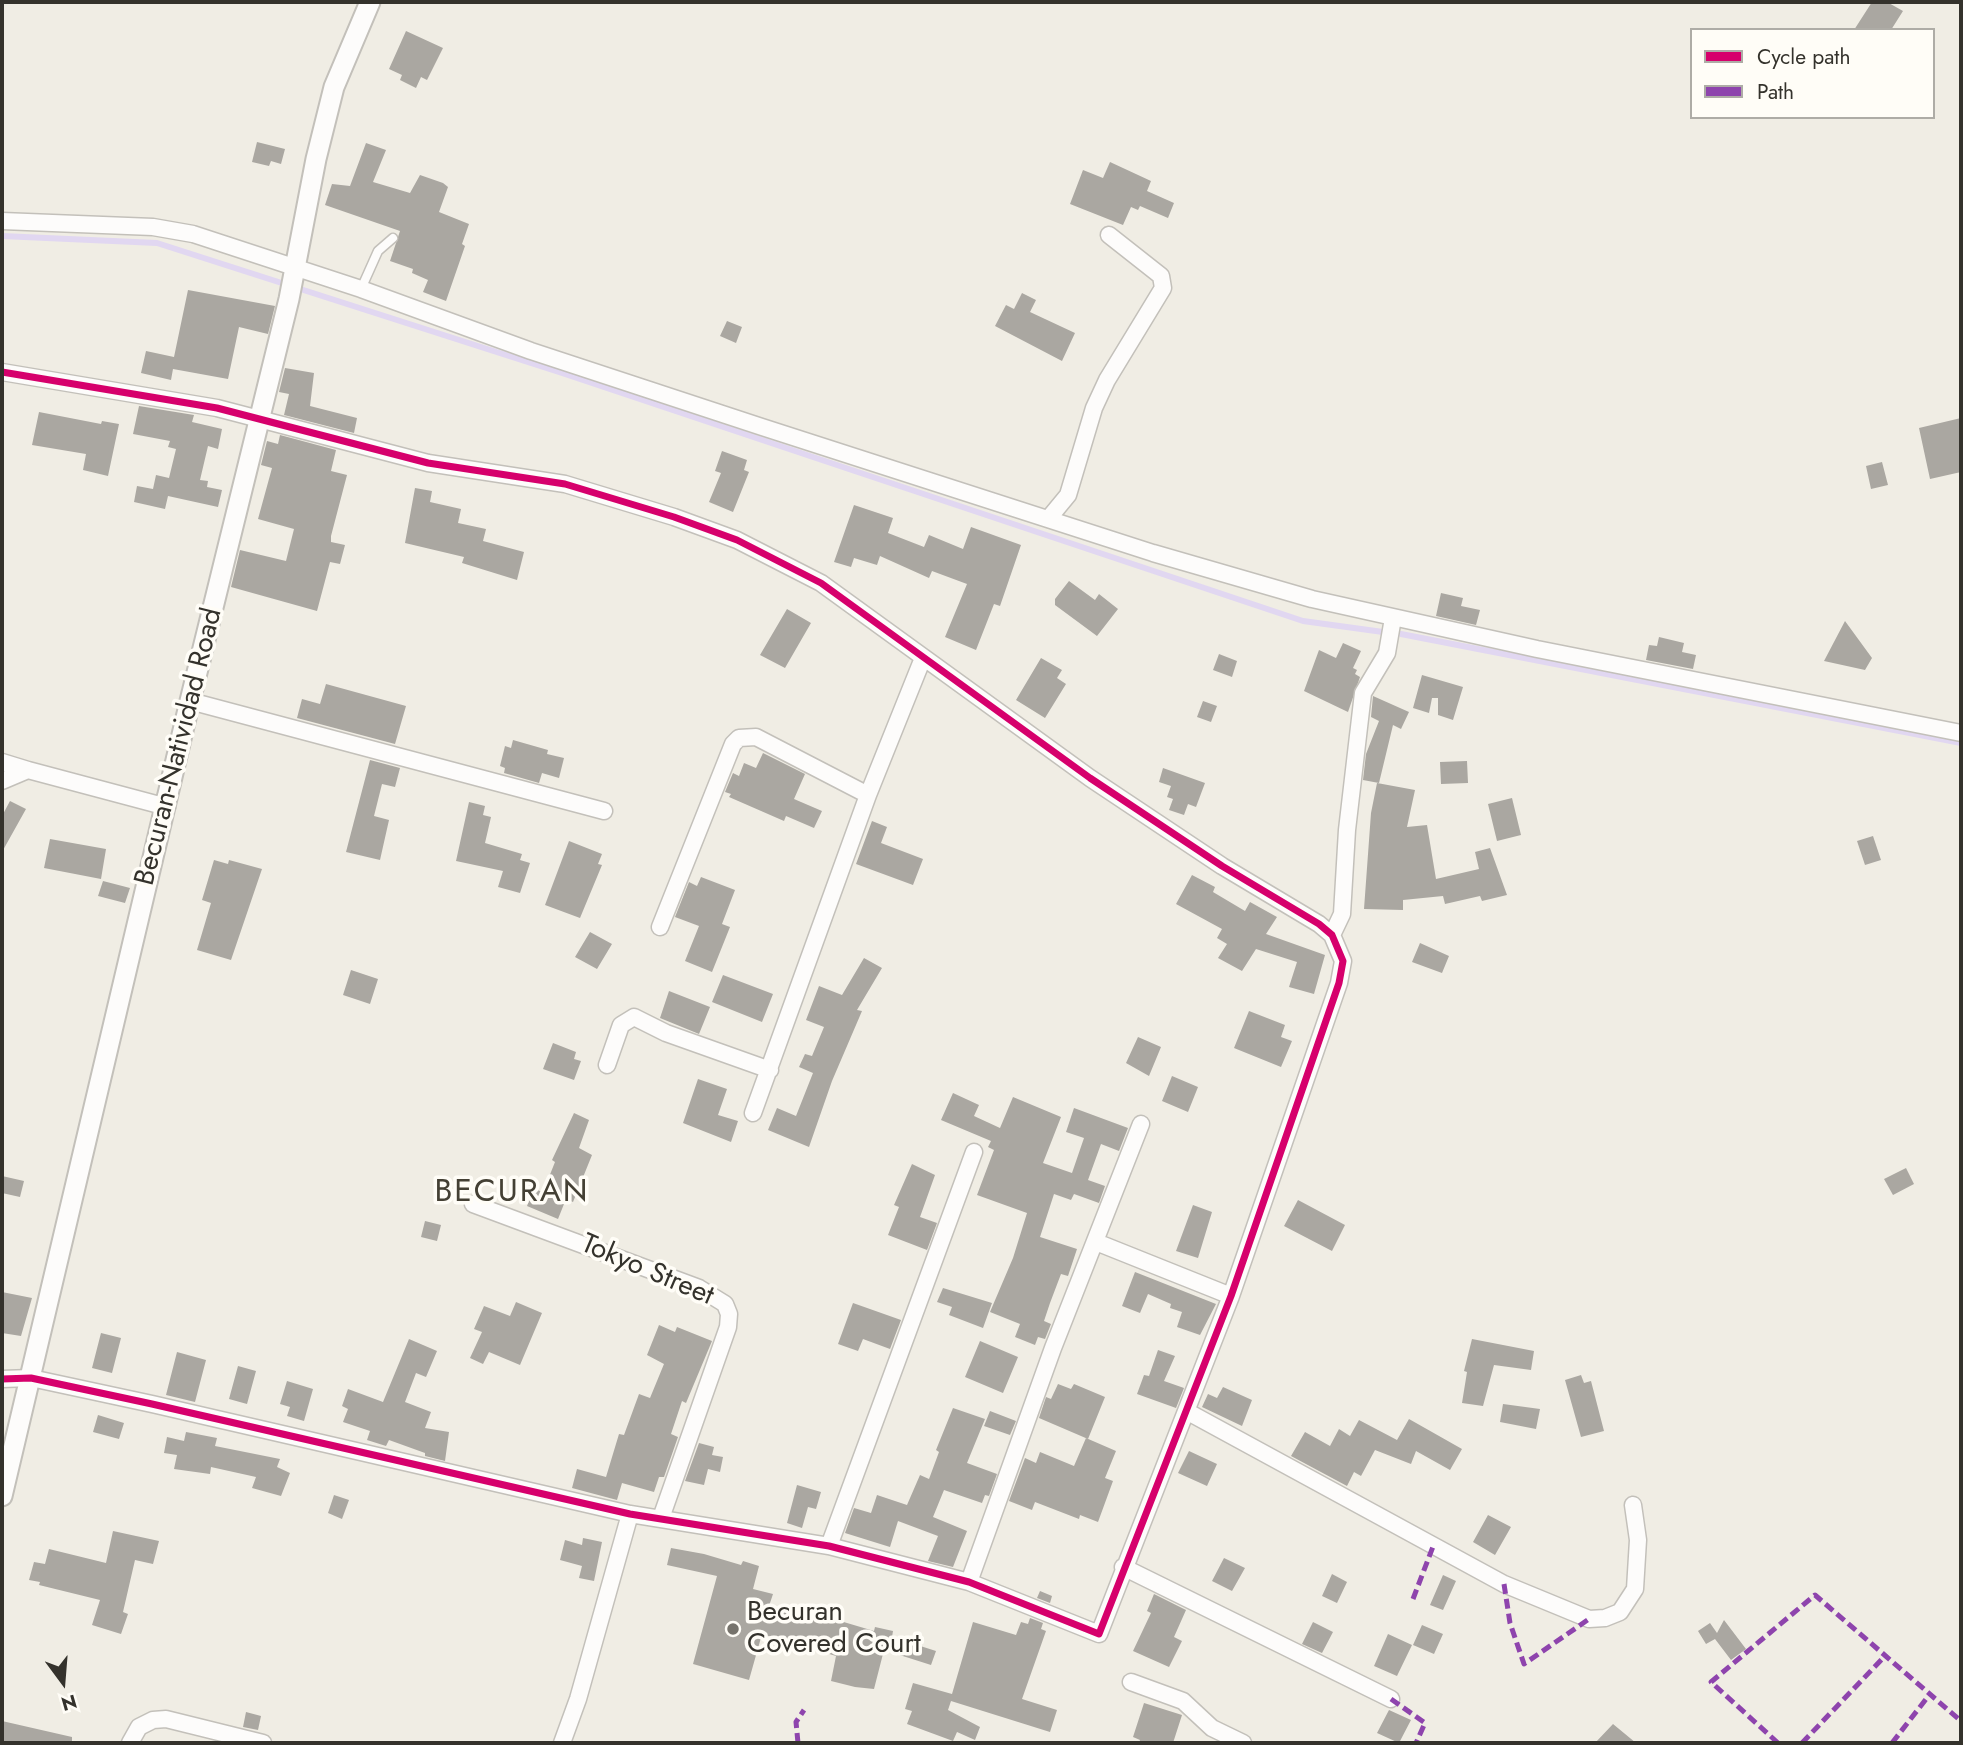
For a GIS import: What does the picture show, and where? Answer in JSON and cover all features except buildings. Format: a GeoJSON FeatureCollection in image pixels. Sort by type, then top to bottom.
{"type":"FeatureCollection","features":[{"type":"Feature","properties":{"kind":"street","name":"Becuran-Natividad Road"},"geometry":{"type":"LineString","coordinates":[[2,1496],[190,701],[289,299],[316,159],[334,87],[370,2]]}},
{"type":"Feature","properties":{"kind":"street"},"geometry":{"type":"LineString","coordinates":[[2,221],[153,227],[193,234],[295,272],[361,289],[531,351],[1153,553],[1312,599],[1393,618],[1961,733]]}},
{"type":"Feature","properties":{"kind":"street"},"geometry":{"type":"LineString","coordinates":[[1049,518],[1068,495],[1094,408],[1107,380],[1163,288],[1161,276],[1110,235]]}},
{"type":"Feature","properties":{"kind":"street"},"geometry":{"type":"LineString","coordinates":[[2,372],[150,395],[428,463],[565,484],[674,517],[737,540],[800,571],[878,623],[1090,779],[1332,935],[1343,961],[1339,983],[1231,1296],[1188,1412],[1123,1567],[1099,1634],[969,1581],[829,1546],[630,1514],[296,1435],[31,1378],[2,1379]]}},
{"type":"Feature","properties":{"kind":"street"},"geometry":{"type":"LineString","coordinates":[[1332,935],[1342,914],[1347,830],[1363,693],[1387,653],[1393,618]]}},
{"type":"Feature","properties":{"kind":"street"},"geometry":{"type":"LineString","coordinates":[[753,1113],[868,795],[923,658]]}},
{"type":"Feature","properties":{"kind":"street"},"geometry":{"type":"LineString","coordinates":[[190,701],[604,811]]}},
{"type":"Feature","properties":{"kind":"street"},"geometry":{"type":"LineString","coordinates":[[660,927],[733,744],[739,738],[756,737],[868,795]]}},
{"type":"Feature","properties":{"kind":"street"},"geometry":{"type":"LineString","coordinates":[[2,762],[167,807]]}},
{"type":"Feature","properties":{"kind":"street"},"geometry":{"type":"LineString","coordinates":[[2,781],[29,770]]}},
{"type":"Feature","properties":{"kind":"street"},"geometry":{"type":"LineString","coordinates":[[607,1065],[621,1025],[634,1017],[666,1033],[770,1070]]}},
{"type":"Feature","properties":{"kind":"street"},"geometry":{"type":"LineString","coordinates":[[969,1581],[1048,1361],[1141,1124]]}},
{"type":"Feature","properties":{"kind":"street"},"geometry":{"type":"LineString","coordinates":[[829,1546],[974,1152]]}},
{"type":"Feature","properties":{"kind":"street","name":"Tokyo Street"},"geometry":{"type":"LineString","coordinates":[[474,1204],[699,1288],[725,1304],[729,1314],[728,1327],[661,1518]]}},
{"type":"Feature","properties":{"kind":"street"},"geometry":{"type":"LineString","coordinates":[[1096,1242],[1231,1296]]}},
{"type":"Feature","properties":{"kind":"street"},"geometry":{"type":"LineString","coordinates":[[1188,1412],[1504,1584],[1589,1619],[1605,1618],[1620,1612],[1634,1589],[1638,1540],[1633,1505]]}},
{"type":"Feature","properties":{"kind":"street"},"geometry":{"type":"LineString","coordinates":[[562,1743],[578,1699],[630,1514]]}},
{"type":"Feature","properties":{"kind":"street"},"geometry":{"type":"LineString","coordinates":[[1123,1567],[1391,1699]]}},
{"type":"Feature","properties":{"kind":"street"},"geometry":{"type":"LineString","coordinates":[[1131,1682],[1183,1701],[1212,1728],[1243,1743]]}},
{"type":"Feature","properties":{"kind":"street"},"geometry":{"type":"LineString","coordinates":[[130,1743],[139,1727],[153,1720],[166,1719],[263,1743]]}},
{"type":"Feature","properties":{"kind":"lane"},"geometry":{"type":"LineString","coordinates":[[361,289],[378,251],[393,239]]}},
{"type":"Feature","properties":{"kind":"waterway"},"geometry":{"type":"LineString","coordinates":[[2,236],[157,243],[562,373],[1303,621],[1383,632]]}},
{"type":"Feature","properties":{"kind":"waterway"},"geometry":{"type":"LineString","coordinates":[[1401,634],[1961,743]]}},
{"type":"Feature","properties":{"kind":"marked path"},"geometry":{"type":"LineString","coordinates":[[1413,1599],[1434,1544]]}},
{"type":"Feature","properties":{"kind":"marked path"},"geometry":{"type":"LineString","coordinates":[[1504,1584],[1510,1623],[1524,1664],[1589,1619]]}},
{"type":"Feature","properties":{"kind":"marked path"},"geometry":{"type":"LineString","coordinates":[[1778,1743],[1711,1682],[1815,1595],[1961,1721]]}},
{"type":"Feature","properties":{"kind":"marked path"},"geometry":{"type":"LineString","coordinates":[[1802,1743],[1884,1657]]}},
{"type":"Feature","properties":{"kind":"marked path"},"geometry":{"type":"LineString","coordinates":[[1892,1743],[1930,1694]]}},
{"type":"Feature","properties":{"kind":"marked path"},"geometry":{"type":"LineString","coordinates":[[1391,1699],[1425,1723],[1416,1743]]}},
{"type":"Feature","properties":{"kind":"marked path"},"geometry":{"type":"LineString","coordinates":[[798,1743],[796,1722],[804,1710]]}},
{"type":"Feature","properties":{"kind":"cycle path"},"geometry":{"type":"LineString","coordinates":[[2,372],[217,408],[428,463],[565,484],[674,517],[737,540],[821,583],[1090,778],[1222,866],[1319,924],[1332,935],[1343,961],[1339,983],[1231,1296],[1099,1634],[969,1582],[829,1546],[630,1514],[152,1404],[31,1378],[2,1379]]}},
{"type":"Feature","properties":{"kind":"place","name":"Becuran Covered Court"},"geometry":{"type":"Point","coordinates":[733,1629]}},
{"type":"Feature","properties":{"kind":"district","name":"BECURAN"},"geometry":{"type":"Point","coordinates":[512,1193]}}]}
